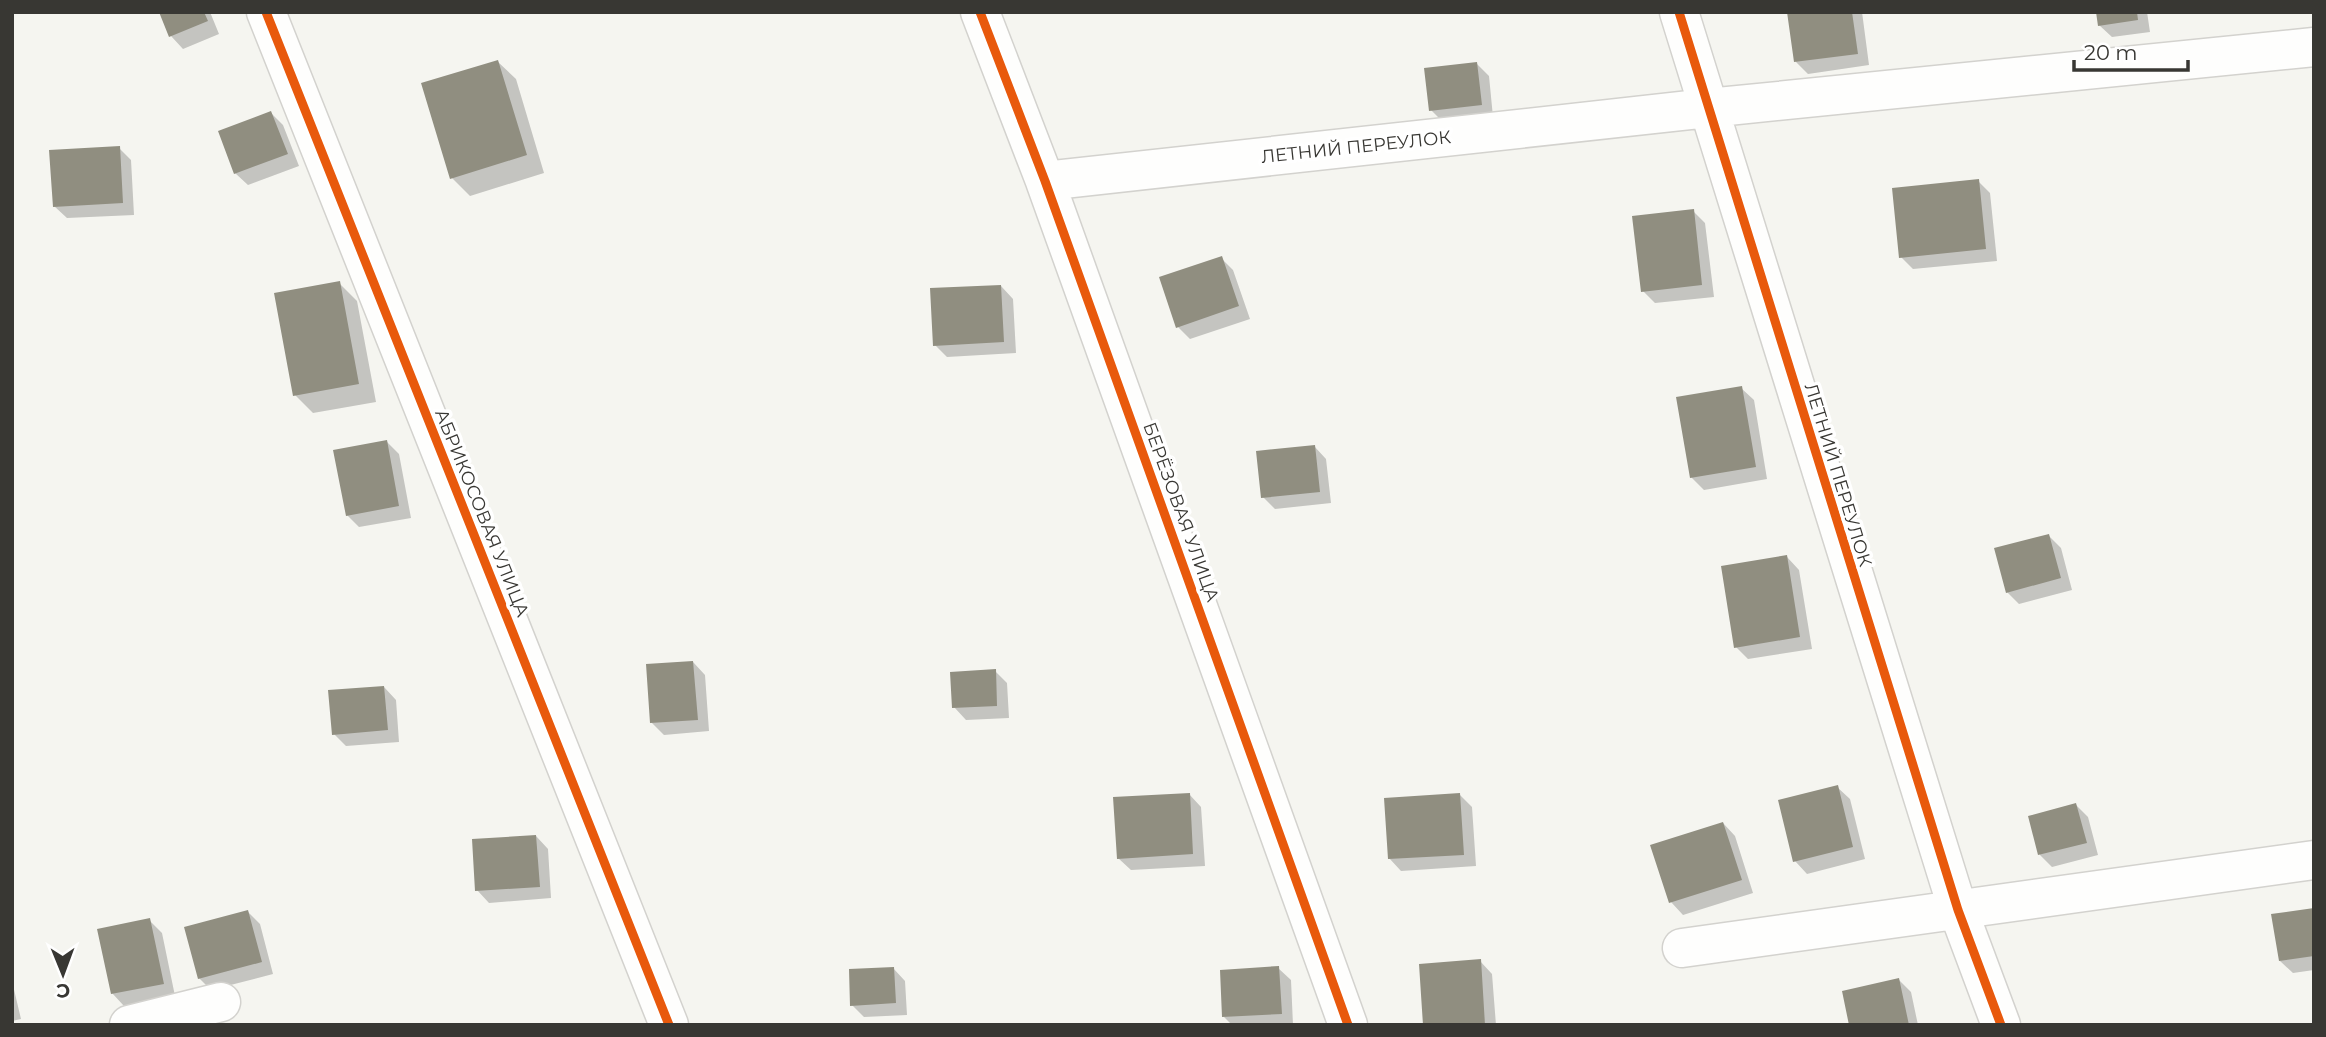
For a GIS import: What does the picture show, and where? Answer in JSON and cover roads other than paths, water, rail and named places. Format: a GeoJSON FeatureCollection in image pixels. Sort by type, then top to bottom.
{"type":"FeatureCollection","features":[{"type":"Feature","properties":{"kind":"street","name":"АБРИКОСОВАЯ УЛИЦА"},"geometry":{"type":"LineString","coordinates":[[267,12],[669,1025]]}},
{"type":"Feature","properties":{"kind":"street","name":"БЕРЁЗОВАЯ УЛИЦА"},"geometry":{"type":"LineString","coordinates":[[980,12],[1045,181],[1348,1025]]}},
{"type":"Feature","properties":{"kind":"street","name":"ЛЕТНИЙ ПЕРЕУЛОК"},"geometry":{"type":"LineString","coordinates":[[1679,12],[1958,910],[2001,1025]]}},
{"type":"Feature","properties":{"kind":"street","name":"ЛЕТНИЙ ПЕРЕУЛОК"},"geometry":{"type":"LineString","coordinates":[[1045,181],[1708,108],[2314,47]]}},
{"type":"Feature","properties":{"kind":"street"},"geometry":{"type":"LineString","coordinates":[[1682,948],[2314,860]]}},
{"type":"Feature","properties":{"kind":"street"},"geometry":{"type":"LineString","coordinates":[[129,1025],[221,1002]]}}]}
